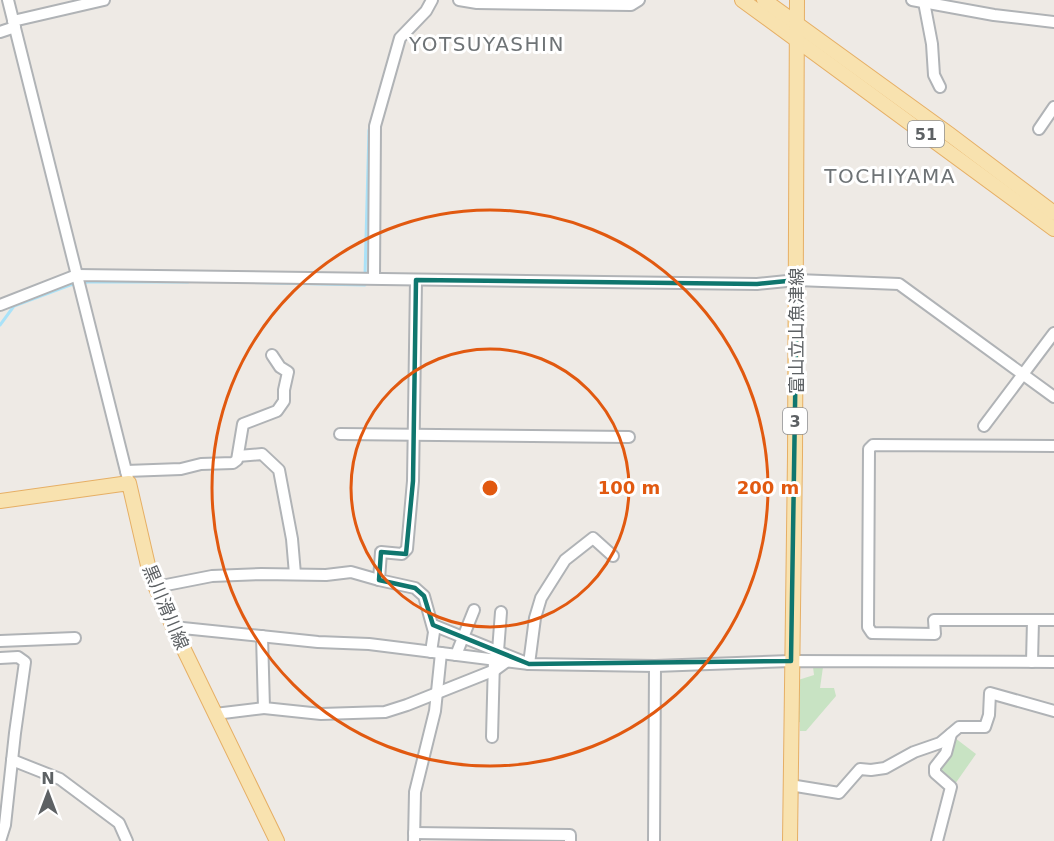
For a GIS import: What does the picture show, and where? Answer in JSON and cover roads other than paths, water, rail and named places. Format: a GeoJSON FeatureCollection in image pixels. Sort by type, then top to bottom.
{"type":"FeatureCollection","features":[{"type":"Feature","properties":{"kind":"main road","name":"51"},"geometry":{"type":"LineString","coordinates":[[742,0],[1054,229]]}},
{"type":"Feature","properties":{"kind":"main road","name":"51"},"geometry":{"type":"LineString","coordinates":[[764,0],[1054,213]]}},
{"type":"Feature","properties":{"kind":"main road","name":"富山立山魚津線"},"geometry":{"type":"LineString","coordinates":[[790,841],[797,0]]}},
{"type":"Feature","properties":{"kind":"main road"},"geometry":{"type":"LineString","coordinates":[[0,501],[127,477]]}},
{"type":"Feature","properties":{"kind":"main road","name":"黒川滑川線"},"geometry":{"type":"LineString","coordinates":[[127,477],[140,536],[156,587],[173,627],[277,841]]}},
{"type":"Feature","properties":{"kind":"street"},"geometry":{"type":"LineString","coordinates":[[8,0],[127,477],[181,470],[201,464],[233,462],[238,456],[243,424],[277,411],[284,401],[288,372],[280,367],[272,355]]}},
{"type":"Feature","properties":{"kind":"street"},"geometry":{"type":"LineString","coordinates":[[0,32],[14,24],[104,0]]}},
{"type":"Feature","properties":{"kind":"street"},"geometry":{"type":"LineString","coordinates":[[374,278],[375,126],[400,38],[426,11],[432,0]]}},
{"type":"Feature","properties":{"kind":"street"},"geometry":{"type":"LineString","coordinates":[[459,0],[477,3],[631,5],[639,0]]}},
{"type":"Feature","properties":{"kind":"street"},"geometry":{"type":"LineString","coordinates":[[912,0],[994,15],[1054,22]]}},
{"type":"Feature","properties":{"kind":"street"},"geometry":{"type":"LineString","coordinates":[[924,2],[932,44],[934,75],[940,87]]}},
{"type":"Feature","properties":{"kind":"street"},"geometry":{"type":"LineString","coordinates":[[1039,129],[1054,107]]}},
{"type":"Feature","properties":{"kind":"street"},"geometry":{"type":"LineString","coordinates":[[0,305],[77,275],[758,285],[796,280],[899,284],[1054,398]]}},
{"type":"Feature","properties":{"kind":"street"},"geometry":{"type":"LineString","coordinates":[[379,580],[381,552],[402,554],[407,549],[413,482],[416,280]]}},
{"type":"Feature","properties":{"kind":"street"},"geometry":{"type":"LineString","coordinates":[[984,426],[1054,333]]}},
{"type":"Feature","properties":{"kind":"street"},"geometry":{"type":"LineString","coordinates":[[340,434],[629,437]]}},
{"type":"Feature","properties":{"kind":"street"},"geometry":{"type":"LineString","coordinates":[[1054,446],[873,445],[869,449],[868,627],[872,633],[935,634],[934,620],[1054,620]]}},
{"type":"Feature","properties":{"kind":"street"},"geometry":{"type":"LineString","coordinates":[[238,456],[262,454],[279,470],[292,539],[295,574]]}},
{"type":"Feature","properties":{"kind":"street"},"geometry":{"type":"LineString","coordinates":[[529,664],[535,618],[541,598],[565,560],[593,538],[614,556]]}},
{"type":"Feature","properties":{"kind":"street"},"geometry":{"type":"LineString","coordinates":[[156,587],[212,576],[326,575],[351,572],[415,588],[424,596],[430,622],[433,625],[436,652],[436,693],[435,711],[415,792],[414,837],[520,838],[570,835],[570,841]]}},
{"type":"Feature","properties":{"kind":"street"},"geometry":{"type":"LineString","coordinates":[[456,655],[474,610]]}},
{"type":"Feature","properties":{"kind":"street"},"geometry":{"type":"LineString","coordinates":[[492,737],[501,612]]}},
{"type":"Feature","properties":{"kind":"street"},"geometry":{"type":"LineString","coordinates":[[1032,662],[1033,620]]}},
{"type":"Feature","properties":{"kind":"street"},"geometry":{"type":"LineString","coordinates":[[433,625],[462,638],[496,661],[529,664]]}},
{"type":"Feature","properties":{"kind":"street"},"geometry":{"type":"LineString","coordinates":[[173,627],[369,644],[529,664],[655,666],[791,662],[1054,663]]}},
{"type":"Feature","properties":{"kind":"street"},"geometry":{"type":"LineString","coordinates":[[262,636],[264,708]]}},
{"type":"Feature","properties":{"kind":"street"},"geometry":{"type":"LineString","coordinates":[[0,641],[75,638]]}},
{"type":"Feature","properties":{"kind":"street"},"geometry":{"type":"LineString","coordinates":[[0,658],[18,657],[25,662],[4,825],[0,840]]}},
{"type":"Feature","properties":{"kind":"street"},"geometry":{"type":"LineString","coordinates":[[215,714],[264,708],[321,714],[385,712],[436,693],[496,661]]}},
{"type":"Feature","properties":{"kind":"street"},"geometry":{"type":"LineString","coordinates":[[654,841],[655,666]]}},
{"type":"Feature","properties":{"kind":"street"},"geometry":{"type":"LineString","coordinates":[[790,785],[839,793],[860,769],[885,768],[914,752],[940,743],[958,727],[985,727],[989,715],[990,693],[1054,711]]}},
{"type":"Feature","properties":{"kind":"street"},"geometry":{"type":"LineString","coordinates":[[937,841],[951,787],[938,777],[935,767],[946,753],[951,734]]}},
{"type":"Feature","properties":{"kind":"street"},"geometry":{"type":"LineString","coordinates":[[12,759],[60,779],[119,823],[127,841]]}},
{"type":"Feature","properties":{"kind":"waterway"},"geometry":{"type":"LineString","coordinates":[[365,275],[369,130]]}},
{"type":"Feature","properties":{"kind":"waterway"},"geometry":{"type":"LineString","coordinates":[[0,325],[14,306],[70,285],[88,282],[188,282]]}},
{"type":"Feature","properties":{"kind":"waterway"},"geometry":{"type":"LineString","coordinates":[[237,282],[365,285],[365,282]]}},
{"type":"Feature","properties":{"kind":"district","name":"YOTSUYASHIN"},"geometry":{"type":"Point","coordinates":[487,44]}},
{"type":"Feature","properties":{"kind":"district","name":"TOCHIYAMA"},"geometry":{"type":"Point","coordinates":[890,176]}}]}
